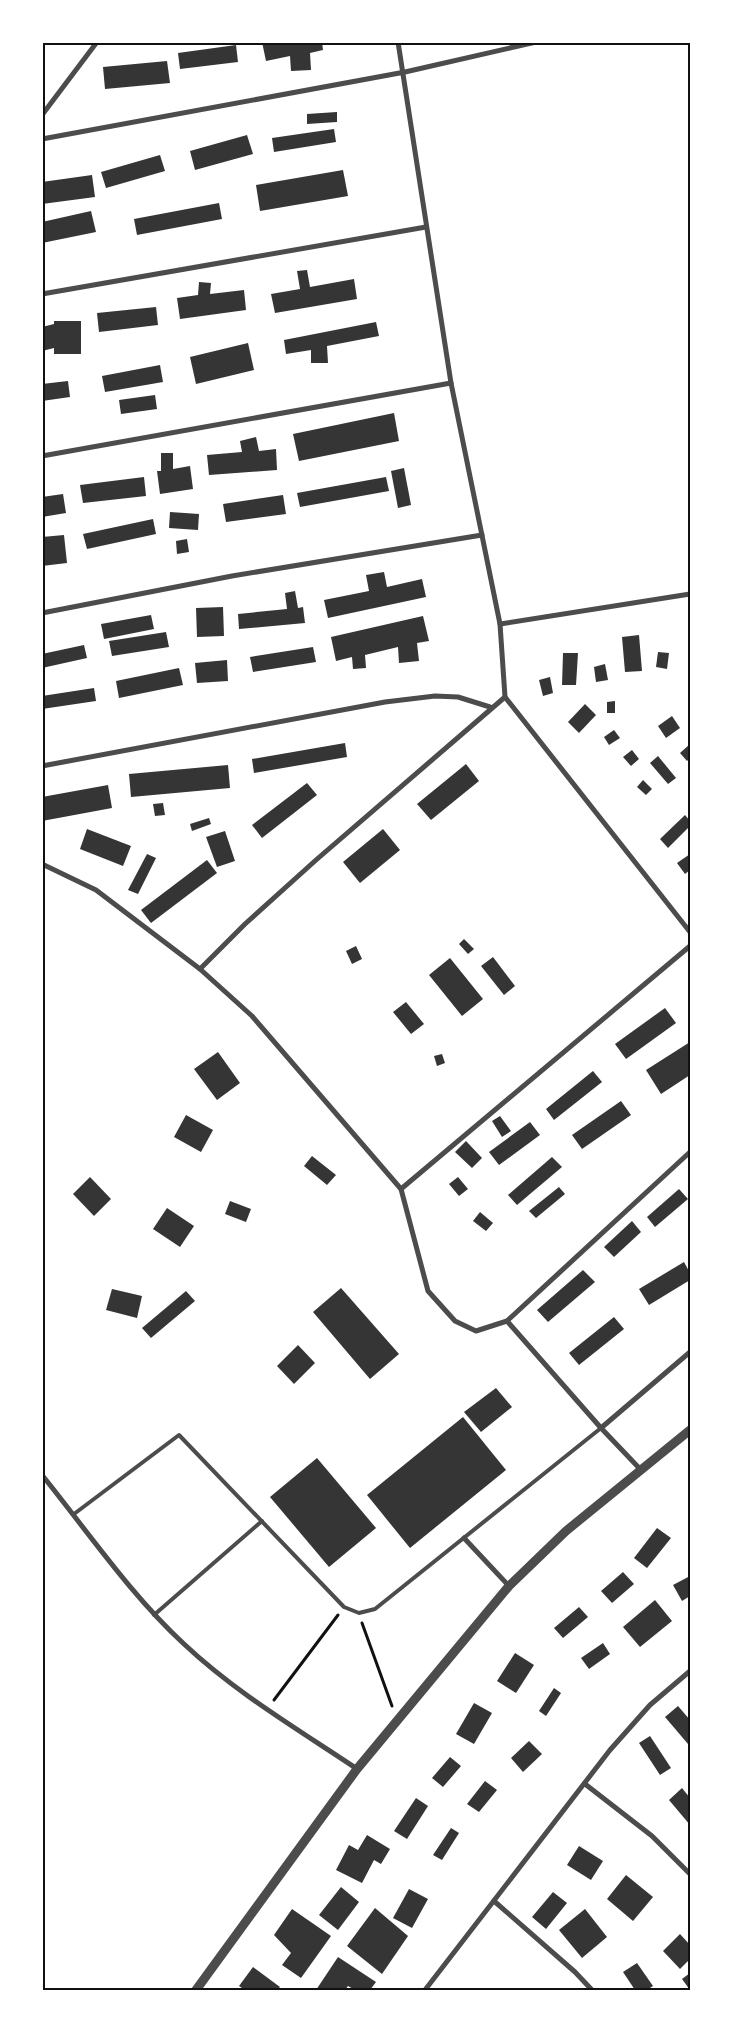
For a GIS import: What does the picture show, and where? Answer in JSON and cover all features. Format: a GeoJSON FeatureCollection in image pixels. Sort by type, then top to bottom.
{"type":"FeatureCollection","features":[{"type":"Feature","properties":{"kind":"street"},"geometry":{"type":"LineString","coordinates":[[42,115],[97,42]]}},
{"type":"Feature","properties":{"kind":"street"},"geometry":{"type":"LineString","coordinates":[[398,42],[451,383],[500,624],[505,697],[690,932]]}},
{"type":"Feature","properties":{"kind":"street"},"geometry":{"type":"LineString","coordinates":[[42,139],[404,72],[536,42]]}},
{"type":"Feature","properties":{"kind":"street"},"geometry":{"type":"LineString","coordinates":[[42,294],[426,226]]}},
{"type":"Feature","properties":{"kind":"street"},"geometry":{"type":"LineString","coordinates":[[42,456],[451,383]]}},
{"type":"Feature","properties":{"kind":"street"},"geometry":{"type":"LineString","coordinates":[[42,613],[232,576],[482,535]]}},
{"type":"Feature","properties":{"kind":"street"},"geometry":{"type":"LineString","coordinates":[[500,624],[690,594]]}},
{"type":"Feature","properties":{"kind":"street"},"geometry":{"type":"LineString","coordinates":[[42,766],[385,702],[436,696],[458,697],[490,708]]}},
{"type":"Feature","properties":{"kind":"street"},"geometry":{"type":"LineString","coordinates":[[200,969],[259,911],[490,708],[505,697]]}},
{"type":"Feature","properties":{"kind":"street"},"geometry":{"type":"LineString","coordinates":[[42,864],[96,890],[200,969],[252,1016],[401,1189],[428,1291],[455,1321],[476,1331],[507,1321],[690,1152]]}},
{"type":"Feature","properties":{"kind":"street"},"geometry":{"type":"LineString","coordinates":[[401,1189],[690,946]]}},
{"type":"Feature","properties":{"kind":"street"},"geometry":{"type":"LineString","coordinates":[[507,1321],[601,1428],[641,1470]]}},
{"type":"Feature","properties":{"kind":"street"},"geometry":{"type":"LineString","coordinates":[[601,1428],[690,1352]]}},
{"type":"Feature","properties":{"kind":"street"},"geometry":{"type":"LineString","coordinates":[[196,1990],[358,1769],[509,1586],[566,1531],[690,1430]]}},
{"type":"Feature","properties":{"kind":"street"},"geometry":{"type":"LineString","coordinates":[[42,1475],[154,1614],[224,1678],[358,1769]]}},
{"type":"Feature","properties":{"kind":"street"},"geometry":{"type":"LineString","coordinates":[[464,1538],[509,1586]]}},
{"type":"Feature","properties":{"kind":"street"},"geometry":{"type":"LineString","coordinates":[[425,1990],[585,1784],[650,1705],[690,1672]]}},
{"type":"Feature","properties":{"kind":"street"},"geometry":{"type":"LineString","coordinates":[[585,1784],[652,1836],[690,1874]]}},
{"type":"Feature","properties":{"kind":"street"},"geometry":{"type":"LineString","coordinates":[[494,1900],[575,1972],[592,1990]]}},
{"type":"Feature","properties":{"kind":"lane"},"geometry":{"type":"LineString","coordinates":[[74,1514],[179,1435],[344,1607],[359,1613],[374,1609],[601,1428]]}},
{"type":"Feature","properties":{"kind":"lane"},"geometry":{"type":"LineString","coordinates":[[154,1614],[262,1521]]}},
{"type":"Feature","properties":{"kind":"path"},"geometry":{"type":"LineString","coordinates":[[267,1709],[344,1607]]}},
{"type":"Feature","properties":{"kind":"path"},"geometry":{"type":"LineString","coordinates":[[359,1613],[397,1720]]}},
{"type":"Feature","properties":{"kind":"building"},"geometry":{"type":"Polygon","coordinates":[[[262,42],[322,42],[323,50],[310,53],[311,70],[291,71],[290,56],[266,61],[262,42]]]}},
{"type":"Feature","properties":{"kind":"building"},"geometry":{"type":"Polygon","coordinates":[[[236,45],[238,62],[180,69],[178,53],[236,45]]]}},
{"type":"Feature","properties":{"kind":"building"},"geometry":{"type":"Polygon","coordinates":[[[167,61],[170,83],[105,89],[103,67],[167,61]]]}},
{"type":"Feature","properties":{"kind":"building"},"geometry":{"type":"Polygon","coordinates":[[[337,112],[337,122],[307,124],[307,114],[337,112]]]}},
{"type":"Feature","properties":{"kind":"building"},"geometry":{"type":"Polygon","coordinates":[[[334,129],[336,142],[274,152],[272,138],[334,129]]]}},
{"type":"Feature","properties":{"kind":"building"},"geometry":{"type":"Polygon","coordinates":[[[247,135],[253,154],[195,170],[190,151],[247,135]]]}},
{"type":"Feature","properties":{"kind":"building"},"geometry":{"type":"Polygon","coordinates":[[[160,155],[165,171],[106,188],[101,172],[160,155]]]}},
{"type":"Feature","properties":{"kind":"building"},"geometry":{"type":"Polygon","coordinates":[[[343,170],[348,196],[260,211],[256,185],[343,170]]]}},
{"type":"Feature","properties":{"kind":"building"},"geometry":{"type":"Polygon","coordinates":[[[92,175],[95,197],[42,204],[42,182],[92,175]]]}},
{"type":"Feature","properties":{"kind":"building"},"geometry":{"type":"Polygon","coordinates":[[[219,203],[222,219],[137,235],[134,219],[219,203]]]}},
{"type":"Feature","properties":{"kind":"building"},"geometry":{"type":"Polygon","coordinates":[[[91,211],[96,232],[42,243],[42,222],[91,211]]]}},
{"type":"Feature","properties":{"kind":"building"},"geometry":{"type":"Polygon","coordinates":[[[307,270],[310,287],[354,279],[357,299],[275,313],[271,294],[300,289],[297,271],[307,270]]]}},
{"type":"Feature","properties":{"kind":"building"},"geometry":{"type":"Polygon","coordinates":[[[199,282],[211,283],[210,294],[244,290],[246,310],[180,319],[177,298],[198,295],[199,282]]]}},
{"type":"Feature","properties":{"kind":"building"},"geometry":{"type":"Polygon","coordinates":[[[156,307],[158,325],[99,332],[97,313],[156,307]]]}},
{"type":"Feature","properties":{"kind":"building"},"geometry":{"type":"Polygon","coordinates":[[[54,321],[81,321],[81,354],[54,354],[54,348],[42,351],[42,327],[54,324],[54,321]]]}},
{"type":"Feature","properties":{"kind":"building"},"geometry":{"type":"Polygon","coordinates":[[[376,322],[379,336],[327,346],[328,363],[311,363],[311,350],[286,354],[284,340],[376,322]]]}},
{"type":"Feature","properties":{"kind":"building"},"geometry":{"type":"Polygon","coordinates":[[[248,343],[254,370],[196,384],[190,357],[248,343]]]}},
{"type":"Feature","properties":{"kind":"building"},"geometry":{"type":"Polygon","coordinates":[[[160,365],[163,382],[105,392],[102,376],[160,365]]]}},
{"type":"Feature","properties":{"kind":"building"},"geometry":{"type":"Polygon","coordinates":[[[68,381],[70,397],[42,401],[42,384],[68,381]]]}},
{"type":"Feature","properties":{"kind":"building"},"geometry":{"type":"Polygon","coordinates":[[[155,395],[157,409],[121,414],[119,400],[155,395]]]}},
{"type":"Feature","properties":{"kind":"building"},"geometry":{"type":"Polygon","coordinates":[[[394,413],[399,441],[299,461],[293,434],[394,413]]]}},
{"type":"Feature","properties":{"kind":"building"},"geometry":{"type":"Polygon","coordinates":[[[256,437],[259,451],[276,449],[277,470],[209,475],[207,455],[242,452],[240,441],[256,437]]]}},
{"type":"Feature","properties":{"kind":"building"},"geometry":{"type":"Polygon","coordinates":[[[161,453],[173,453],[173,469],[190,466],[193,489],[160,494],[157,471],[161,471],[161,453]]]}},
{"type":"Feature","properties":{"kind":"building"},"geometry":{"type":"Polygon","coordinates":[[[404,468],[411,505],[398,508],[391,471],[404,468]]]}},
{"type":"Feature","properties":{"kind":"building"},"geometry":{"type":"Polygon","coordinates":[[[144,477],[146,496],[83,503],[80,485],[144,477]]]}},
{"type":"Feature","properties":{"kind":"building"},"geometry":{"type":"Polygon","coordinates":[[[386,477],[389,491],[300,507],[297,493],[386,477]]]}},
{"type":"Feature","properties":{"kind":"building"},"geometry":{"type":"Polygon","coordinates":[[[63,494],[66,513],[42,517],[42,497],[63,494]]]}},
{"type":"Feature","properties":{"kind":"building"},"geometry":{"type":"Polygon","coordinates":[[[283,495],[286,514],[226,522],[223,504],[283,495]]]}},
{"type":"Feature","properties":{"kind":"building"},"geometry":{"type":"Polygon","coordinates":[[[170,512],[199,514],[198,530],[169,528],[170,512]]]}},
{"type":"Feature","properties":{"kind":"building"},"geometry":{"type":"Polygon","coordinates":[[[153,519],[156,534],[87,549],[83,534],[153,519]]]}},
{"type":"Feature","properties":{"kind":"building"},"geometry":{"type":"Polygon","coordinates":[[[64,535],[67,563],[42,566],[42,537],[64,535]]]}},
{"type":"Feature","properties":{"kind":"building"},"geometry":{"type":"Polygon","coordinates":[[[187,539],[189,552],[177,554],[176,541],[187,539]]]}},
{"type":"Feature","properties":{"kind":"building"},"geometry":{"type":"Polygon","coordinates":[[[384,572],[387,587],[422,579],[426,597],[328,618],[324,600],[369,591],[366,575],[384,572]]]}},
{"type":"Feature","properties":{"kind":"building"},"geometry":{"type":"Polygon","coordinates":[[[295,591],[298,608],[303,607],[305,623],[239,629],[238,614],[287,609],[285,593],[295,591]]]}},
{"type":"Feature","properties":{"kind":"building"},"geometry":{"type":"Polygon","coordinates":[[[223,607],[224,636],[197,637],[196,608],[223,607]]]}},
{"type":"Feature","properties":{"kind":"building"},"geometry":{"type":"Polygon","coordinates":[[[151,615],[154,629],[104,639],[101,624],[151,615]]]}},
{"type":"Feature","properties":{"kind":"building"},"geometry":{"type":"Polygon","coordinates":[[[423,616],[429,641],[417,643],[419,661],[399,663],[398,647],[365,655],[366,668],[353,669],[352,657],[336,661],[331,637],[423,616]]]}},
{"type":"Feature","properties":{"kind":"building"},"geometry":{"type":"Polygon","coordinates":[[[166,632],[169,647],[112,656],[109,641],[166,632]]]}},
{"type":"Feature","properties":{"kind":"building"},"geometry":{"type":"Polygon","coordinates":[[[639,635],[642,671],[625,672],[622,637],[639,635]]]}},
{"type":"Feature","properties":{"kind":"building"},"geometry":{"type":"Polygon","coordinates":[[[84,645],[87,658],[42,668],[42,654],[84,645]]]}},
{"type":"Feature","properties":{"kind":"building"},"geometry":{"type":"Polygon","coordinates":[[[313,647],[316,662],[253,672],[250,657],[313,647]]]}},
{"type":"Feature","properties":{"kind":"building"},"geometry":{"type":"Polygon","coordinates":[[[658,652],[669,653],[667,669],[656,667],[658,652]]]}},
{"type":"Feature","properties":{"kind":"building"},"geometry":{"type":"Polygon","coordinates":[[[563,653],[578,653],[576,685],[562,685],[563,653]]]}},
{"type":"Feature","properties":{"kind":"building"},"geometry":{"type":"Polygon","coordinates":[[[227,660],[228,681],[197,683],[195,663],[227,660]]]}},
{"type":"Feature","properties":{"kind":"building"},"geometry":{"type":"Polygon","coordinates":[[[605,664],[608,680],[596,682],[594,667],[605,664]]]}},
{"type":"Feature","properties":{"kind":"building"},"geometry":{"type":"Polygon","coordinates":[[[179,668],[183,685],[119,698],[116,681],[179,668]]]}},
{"type":"Feature","properties":{"kind":"building"},"geometry":{"type":"Polygon","coordinates":[[[550,677],[553,693],[543,696],[539,680],[550,677]]]}},
{"type":"Feature","properties":{"kind":"building"},"geometry":{"type":"Polygon","coordinates":[[[94,688],[96,701],[42,709],[42,696],[94,688]]]}},
{"type":"Feature","properties":{"kind":"building"},"geometry":{"type":"Polygon","coordinates":[[[615,701],[615,713],[607,713],[607,702],[615,701]]]}},
{"type":"Feature","properties":{"kind":"building"},"geometry":{"type":"Polygon","coordinates":[[[585,704],[596,715],[579,733],[568,722],[585,704]]]}},
{"type":"Feature","properties":{"kind":"building"},"geometry":{"type":"Polygon","coordinates":[[[672,716],[680,728],[666,738],[658,726],[672,716]]]}},
{"type":"Feature","properties":{"kind":"building"},"geometry":{"type":"Polygon","coordinates":[[[614,730],[620,738],[609,745],[604,737],[614,730]]]}},
{"type":"Feature","properties":{"kind":"building"},"geometry":{"type":"Polygon","coordinates":[[[345,743],[347,757],[254,773],[252,759],[345,743]]]}},
{"type":"Feature","properties":{"kind":"building"},"geometry":{"type":"Polygon","coordinates":[[[690,744],[690,758],[687,761],[680,753],[690,744]]]}},
{"type":"Feature","properties":{"kind":"building"},"geometry":{"type":"Polygon","coordinates":[[[632,750],[639,759],[631,766],[623,757],[632,750]]]}},
{"type":"Feature","properties":{"kind":"building"},"geometry":{"type":"Polygon","coordinates":[[[658,756],[676,778],[668,784],[650,763],[658,756]]]}},
{"type":"Feature","properties":{"kind":"building"},"geometry":{"type":"Polygon","coordinates":[[[466,764],[479,781],[431,820],[417,804],[466,764]]]}},
{"type":"Feature","properties":{"kind":"building"},"geometry":{"type":"Polygon","coordinates":[[[228,765],[230,788],[131,797],[129,774],[228,765]]]}},
{"type":"Feature","properties":{"kind":"building"},"geometry":{"type":"Polygon","coordinates":[[[643,780],[652,789],[646,795],[637,787],[643,780]]]}},
{"type":"Feature","properties":{"kind":"building"},"geometry":{"type":"Polygon","coordinates":[[[307,783],[317,795],[262,838],[252,825],[307,783]]]}},
{"type":"Feature","properties":{"kind":"building"},"geometry":{"type":"Polygon","coordinates":[[[108,785],[112,808],[42,821],[42,797],[108,785]]]}},
{"type":"Feature","properties":{"kind":"building"},"geometry":{"type":"Polygon","coordinates":[[[163,803],[165,815],[155,816],[153,804],[163,803]]]}},
{"type":"Feature","properties":{"kind":"building"},"geometry":{"type":"Polygon","coordinates":[[[685,815],[690,821],[690,826],[668,848],[660,839],[685,815]]]}},
{"type":"Feature","properties":{"kind":"building"},"geometry":{"type":"Polygon","coordinates":[[[209,818],[211,824],[192,831],[190,824],[209,818]]]}},
{"type":"Feature","properties":{"kind":"building"},"geometry":{"type":"Polygon","coordinates":[[[87,829],[131,846],[123,866],[80,849],[87,829]]]}},
{"type":"Feature","properties":{"kind":"building"},"geometry":{"type":"Polygon","coordinates":[[[383,829],[400,850],[360,883],[343,862],[383,829]]]}},
{"type":"Feature","properties":{"kind":"building"},"geometry":{"type":"Polygon","coordinates":[[[225,831],[235,861],[217,867],[206,837],[225,831]]]}},
{"type":"Feature","properties":{"kind":"building"},"geometry":{"type":"Polygon","coordinates":[[[147,854],[156,858],[138,894],[128,890],[147,854]]]}},
{"type":"Feature","properties":{"kind":"building"},"geometry":{"type":"Polygon","coordinates":[[[690,854],[690,870],[685,874],[677,863],[690,854]]]}},
{"type":"Feature","properties":{"kind":"building"},"geometry":{"type":"Polygon","coordinates":[[[207,860],[217,873],[151,923],[141,910],[207,860]]]}},
{"type":"Feature","properties":{"kind":"building"},"geometry":{"type":"Polygon","coordinates":[[[464,939],[474,949],[468,954],[459,944],[464,939]]]}},
{"type":"Feature","properties":{"kind":"building"},"geometry":{"type":"Polygon","coordinates":[[[356,946],[362,959],[352,964],[346,951],[356,946]]]}},
{"type":"Feature","properties":{"kind":"building"},"geometry":{"type":"Polygon","coordinates":[[[493,957],[515,986],[504,995],[481,966],[493,957]]]}},
{"type":"Feature","properties":{"kind":"building"},"geometry":{"type":"Polygon","coordinates":[[[450,958],[483,999],[462,1016],[429,975],[450,958]]]}},
{"type":"Feature","properties":{"kind":"building"},"geometry":{"type":"Polygon","coordinates":[[[406,1002],[424,1024],[411,1034],[393,1012],[406,1002]]]}},
{"type":"Feature","properties":{"kind":"building"},"geometry":{"type":"Polygon","coordinates":[[[665,1008],[676,1023],[626,1059],[615,1044],[665,1008]]]}},
{"type":"Feature","properties":{"kind":"building"},"geometry":{"type":"Polygon","coordinates":[[[690,1042],[690,1075],[661,1094],[646,1070],[690,1042]]]}},
{"type":"Feature","properties":{"kind":"building"},"geometry":{"type":"Polygon","coordinates":[[[218,1052],[240,1083],[217,1100],[194,1069],[218,1052]]]}},
{"type":"Feature","properties":{"kind":"building"},"geometry":{"type":"Polygon","coordinates":[[[442,1054],[445,1063],[437,1066],[434,1056],[442,1054]]]}},
{"type":"Feature","properties":{"kind":"building"},"geometry":{"type":"Polygon","coordinates":[[[593,1071],[602,1082],[554,1120],[546,1109],[593,1071]]]}},
{"type":"Feature","properties":{"kind":"building"},"geometry":{"type":"Polygon","coordinates":[[[621,1101],[631,1115],[582,1149],[572,1135],[621,1101]]]}},
{"type":"Feature","properties":{"kind":"building"},"geometry":{"type":"Polygon","coordinates":[[[186,1115],[213,1130],[201,1152],[174,1137],[186,1115]]]}},
{"type":"Feature","properties":{"kind":"building"},"geometry":{"type":"Polygon","coordinates":[[[500,1116],[511,1131],[502,1137],[492,1121],[500,1116]]]}},
{"type":"Feature","properties":{"kind":"building"},"geometry":{"type":"Polygon","coordinates":[[[530,1122],[540,1135],[499,1165],[489,1152],[530,1122]]]}},
{"type":"Feature","properties":{"kind":"building"},"geometry":{"type":"Polygon","coordinates":[[[466,1141],[482,1158],[472,1168],[455,1152],[466,1141]]]}},
{"type":"Feature","properties":{"kind":"building"},"geometry":{"type":"Polygon","coordinates":[[[312,1156],[336,1175],[327,1185],[304,1166],[312,1156]]]}},
{"type":"Feature","properties":{"kind":"building"},"geometry":{"type":"Polygon","coordinates":[[[552,1157],[562,1167],[517,1205],[508,1195],[552,1157]]]}},
{"type":"Feature","properties":{"kind":"building"},"geometry":{"type":"Polygon","coordinates":[[[90,1177],[111,1199],[94,1216],[73,1194],[90,1177]]]}},
{"type":"Feature","properties":{"kind":"building"},"geometry":{"type":"Polygon","coordinates":[[[458,1177],[468,1189],[459,1196],[449,1184],[458,1177]]]}},
{"type":"Feature","properties":{"kind":"building"},"geometry":{"type":"Polygon","coordinates":[[[559,1187],[565,1194],[536,1218],[529,1211],[559,1187]]]}},
{"type":"Feature","properties":{"kind":"building"},"geometry":{"type":"Polygon","coordinates":[[[679,1189],[688,1199],[655,1227],[647,1217],[679,1189]]]}},
{"type":"Feature","properties":{"kind":"building"},"geometry":{"type":"Polygon","coordinates":[[[230,1201],[251,1209],[246,1222],[225,1214],[230,1201]]]}},
{"type":"Feature","properties":{"kind":"building"},"geometry":{"type":"Polygon","coordinates":[[[167,1208],[194,1226],[180,1247],[153,1229],[167,1208]]]}},
{"type":"Feature","properties":{"kind":"building"},"geometry":{"type":"Polygon","coordinates":[[[480,1212],[493,1223],[486,1231],[473,1221],[480,1212]]]}},
{"type":"Feature","properties":{"kind":"building"},"geometry":{"type":"Polygon","coordinates":[[[632,1221],[641,1232],[614,1257],[604,1247],[632,1221]]]}},
{"type":"Feature","properties":{"kind":"building"},"geometry":{"type":"Polygon","coordinates":[[[684,1262],[690,1273],[690,1280],[649,1305],[639,1289],[684,1262]]]}},
{"type":"Feature","properties":{"kind":"building"},"geometry":{"type":"Polygon","coordinates":[[[583,1270],[595,1282],[548,1322],[537,1310],[583,1270]]]}},
{"type":"Feature","properties":{"kind":"building"},"geometry":{"type":"Polygon","coordinates":[[[341,1288],[399,1354],[370,1379],[313,1312],[341,1288]]]}},
{"type":"Feature","properties":{"kind":"building"},"geometry":{"type":"Polygon","coordinates":[[[112,1289],[142,1296],[137,1318],[106,1310],[112,1289]]]}},
{"type":"Feature","properties":{"kind":"building"},"geometry":{"type":"Polygon","coordinates":[[[186,1291],[195,1301],[151,1338],[142,1328],[186,1291]]]}},
{"type":"Feature","properties":{"kind":"building"},"geometry":{"type":"Polygon","coordinates":[[[614,1317],[624,1329],[579,1365],[569,1353],[614,1317]]]}},
{"type":"Feature","properties":{"kind":"building"},"geometry":{"type":"Polygon","coordinates":[[[298,1345],[315,1363],[294,1384],[277,1366],[298,1345]]]}},
{"type":"Feature","properties":{"kind":"building"},"geometry":{"type":"Polygon","coordinates":[[[496,1388],[512,1407],[481,1432],[464,1412],[496,1388]]]}},
{"type":"Feature","properties":{"kind":"building"},"geometry":{"type":"Polygon","coordinates":[[[463,1417],[506,1470],[410,1548],[367,1495],[463,1417]]]}},
{"type":"Feature","properties":{"kind":"building"},"geometry":{"type":"Polygon","coordinates":[[[317,1458],[376,1528],[329,1567],[270,1497],[317,1458]]]}},
{"type":"Feature","properties":{"kind":"building"},"geometry":{"type":"Polygon","coordinates":[[[657,1528],[671,1538],[647,1568],[634,1558],[657,1528]]]}},
{"type":"Feature","properties":{"kind":"building"},"geometry":{"type":"Polygon","coordinates":[[[623,1572],[634,1584],[612,1603],[601,1591],[623,1572]]]}},
{"type":"Feature","properties":{"kind":"building"},"geometry":{"type":"Polygon","coordinates":[[[690,1576],[690,1596],[682,1601],[673,1585],[690,1576]]]}},
{"type":"Feature","properties":{"kind":"building"},"geometry":{"type":"Polygon","coordinates":[[[655,1600],[672,1621],[640,1647],[623,1627],[655,1600]]]}},
{"type":"Feature","properties":{"kind":"building"},"geometry":{"type":"Polygon","coordinates":[[[579,1607],[588,1617],[563,1638],[554,1628],[579,1607]]]}},
{"type":"Feature","properties":{"kind":"building"},"geometry":{"type":"Polygon","coordinates":[[[603,1643],[610,1654],[589,1669],[581,1658],[603,1643]]]}},
{"type":"Feature","properties":{"kind":"building"},"geometry":{"type":"Polygon","coordinates":[[[515,1653],[534,1665],[516,1693],[497,1681],[515,1653]]]}},
{"type":"Feature","properties":{"kind":"building"},"geometry":{"type":"Polygon","coordinates":[[[554,1688],[561,1693],[546,1716],[539,1711],[554,1688]]]}},
{"type":"Feature","properties":{"kind":"building"},"geometry":{"type":"Polygon","coordinates":[[[474,1703],[492,1713],[474,1744],[456,1734],[474,1703]]]}},
{"type":"Feature","properties":{"kind":"building"},"geometry":{"type":"Polygon","coordinates":[[[678,1706],[690,1720],[690,1742],[688,1744],[665,1717],[678,1706]]]}},
{"type":"Feature","properties":{"kind":"building"},"geometry":{"type":"Polygon","coordinates":[[[650,1736],[671,1768],[660,1775],[639,1743],[650,1736]]]}},
{"type":"Feature","properties":{"kind":"building"},"geometry":{"type":"Polygon","coordinates":[[[529,1741],[542,1754],[523,1772],[511,1758],[529,1741]]]}},
{"type":"Feature","properties":{"kind":"building"},"geometry":{"type":"Polygon","coordinates":[[[450,1757],[461,1766],[443,1787],[432,1778],[450,1757]]]}},
{"type":"Feature","properties":{"kind":"building"},"geometry":{"type":"Polygon","coordinates":[[[485,1781],[497,1790],[479,1812],[467,1804],[485,1781]]]}},
{"type":"Feature","properties":{"kind":"building"},"geometry":{"type":"Polygon","coordinates":[[[682,1788],[690,1798],[690,1825],[669,1800],[682,1788]]]}},
{"type":"Feature","properties":{"kind":"building"},"geometry":{"type":"Polygon","coordinates":[[[416,1798],[428,1806],[407,1839],[394,1831],[416,1798]]]}},
{"type":"Feature","properties":{"kind":"building"},"geometry":{"type":"Polygon","coordinates":[[[451,1828],[459,1833],[442,1860],[433,1855],[451,1828]]]}},
{"type":"Feature","properties":{"kind":"building"},"geometry":{"type":"Polygon","coordinates":[[[367,1835],[390,1849],[381,1864],[374,1860],[362,1883],[336,1870],[349,1845],[358,1850],[367,1835]]]}},
{"type":"Feature","properties":{"kind":"building"},"geometry":{"type":"Polygon","coordinates":[[[579,1846],[603,1861],[591,1880],[567,1865],[579,1846]]]}},
{"type":"Feature","properties":{"kind":"building"},"geometry":{"type":"Polygon","coordinates":[[[626,1875],[653,1897],[633,1921],[607,1899],[626,1875]]]}},
{"type":"Feature","properties":{"kind":"building"},"geometry":{"type":"Polygon","coordinates":[[[341,1887],[359,1902],[338,1930],[319,1915],[341,1887]]]}},
{"type":"Feature","properties":{"kind":"building"},"geometry":{"type":"Polygon","coordinates":[[[409,1889],[428,1899],[412,1928],[393,1918],[409,1889]]]}},
{"type":"Feature","properties":{"kind":"building"},"geometry":{"type":"Polygon","coordinates":[[[553,1892],[567,1903],[546,1929],[532,1917],[553,1892]]]}},
{"type":"Feature","properties":{"kind":"building"},"geometry":{"type":"Polygon","coordinates":[[[375,1908],[408,1936],[382,1974],[347,1946],[375,1908]]]}},
{"type":"Feature","properties":{"kind":"building"},"geometry":{"type":"Polygon","coordinates":[[[292,1909],[331,1936],[301,1978],[282,1965],[291,1953],[274,1935],[292,1909]]]}},
{"type":"Feature","properties":{"kind":"building"},"geometry":{"type":"Polygon","coordinates":[[[585,1909],[607,1937],[582,1958],[559,1930],[585,1909]]]}},
{"type":"Feature","properties":{"kind":"building"},"geometry":{"type":"Polygon","coordinates":[[[680,1934],[690,1945],[690,1959],[680,1969],[663,1951],[680,1934]]]}},
{"type":"Feature","properties":{"kind":"building"},"geometry":{"type":"Polygon","coordinates":[[[338,1957],[376,1982],[370,1990],[355,1990],[348,1986],[345,1990],[316,1990],[338,1957]]]}},
{"type":"Feature","properties":{"kind":"building"},"geometry":{"type":"Polygon","coordinates":[[[637,1963],[653,1986],[647,1990],[635,1990],[623,1972],[637,1963]]]}},
{"type":"Feature","properties":{"kind":"building"},"geometry":{"type":"Polygon","coordinates":[[[253,1967],[280,1987],[277,1990],[245,1990],[239,1986],[253,1967]]]}},
{"type":"Feature","properties":{"kind":"building"},"geometry":{"type":"Polygon","coordinates":[[[690,1973],[690,1990],[682,1979],[690,1973]]]}}]}
